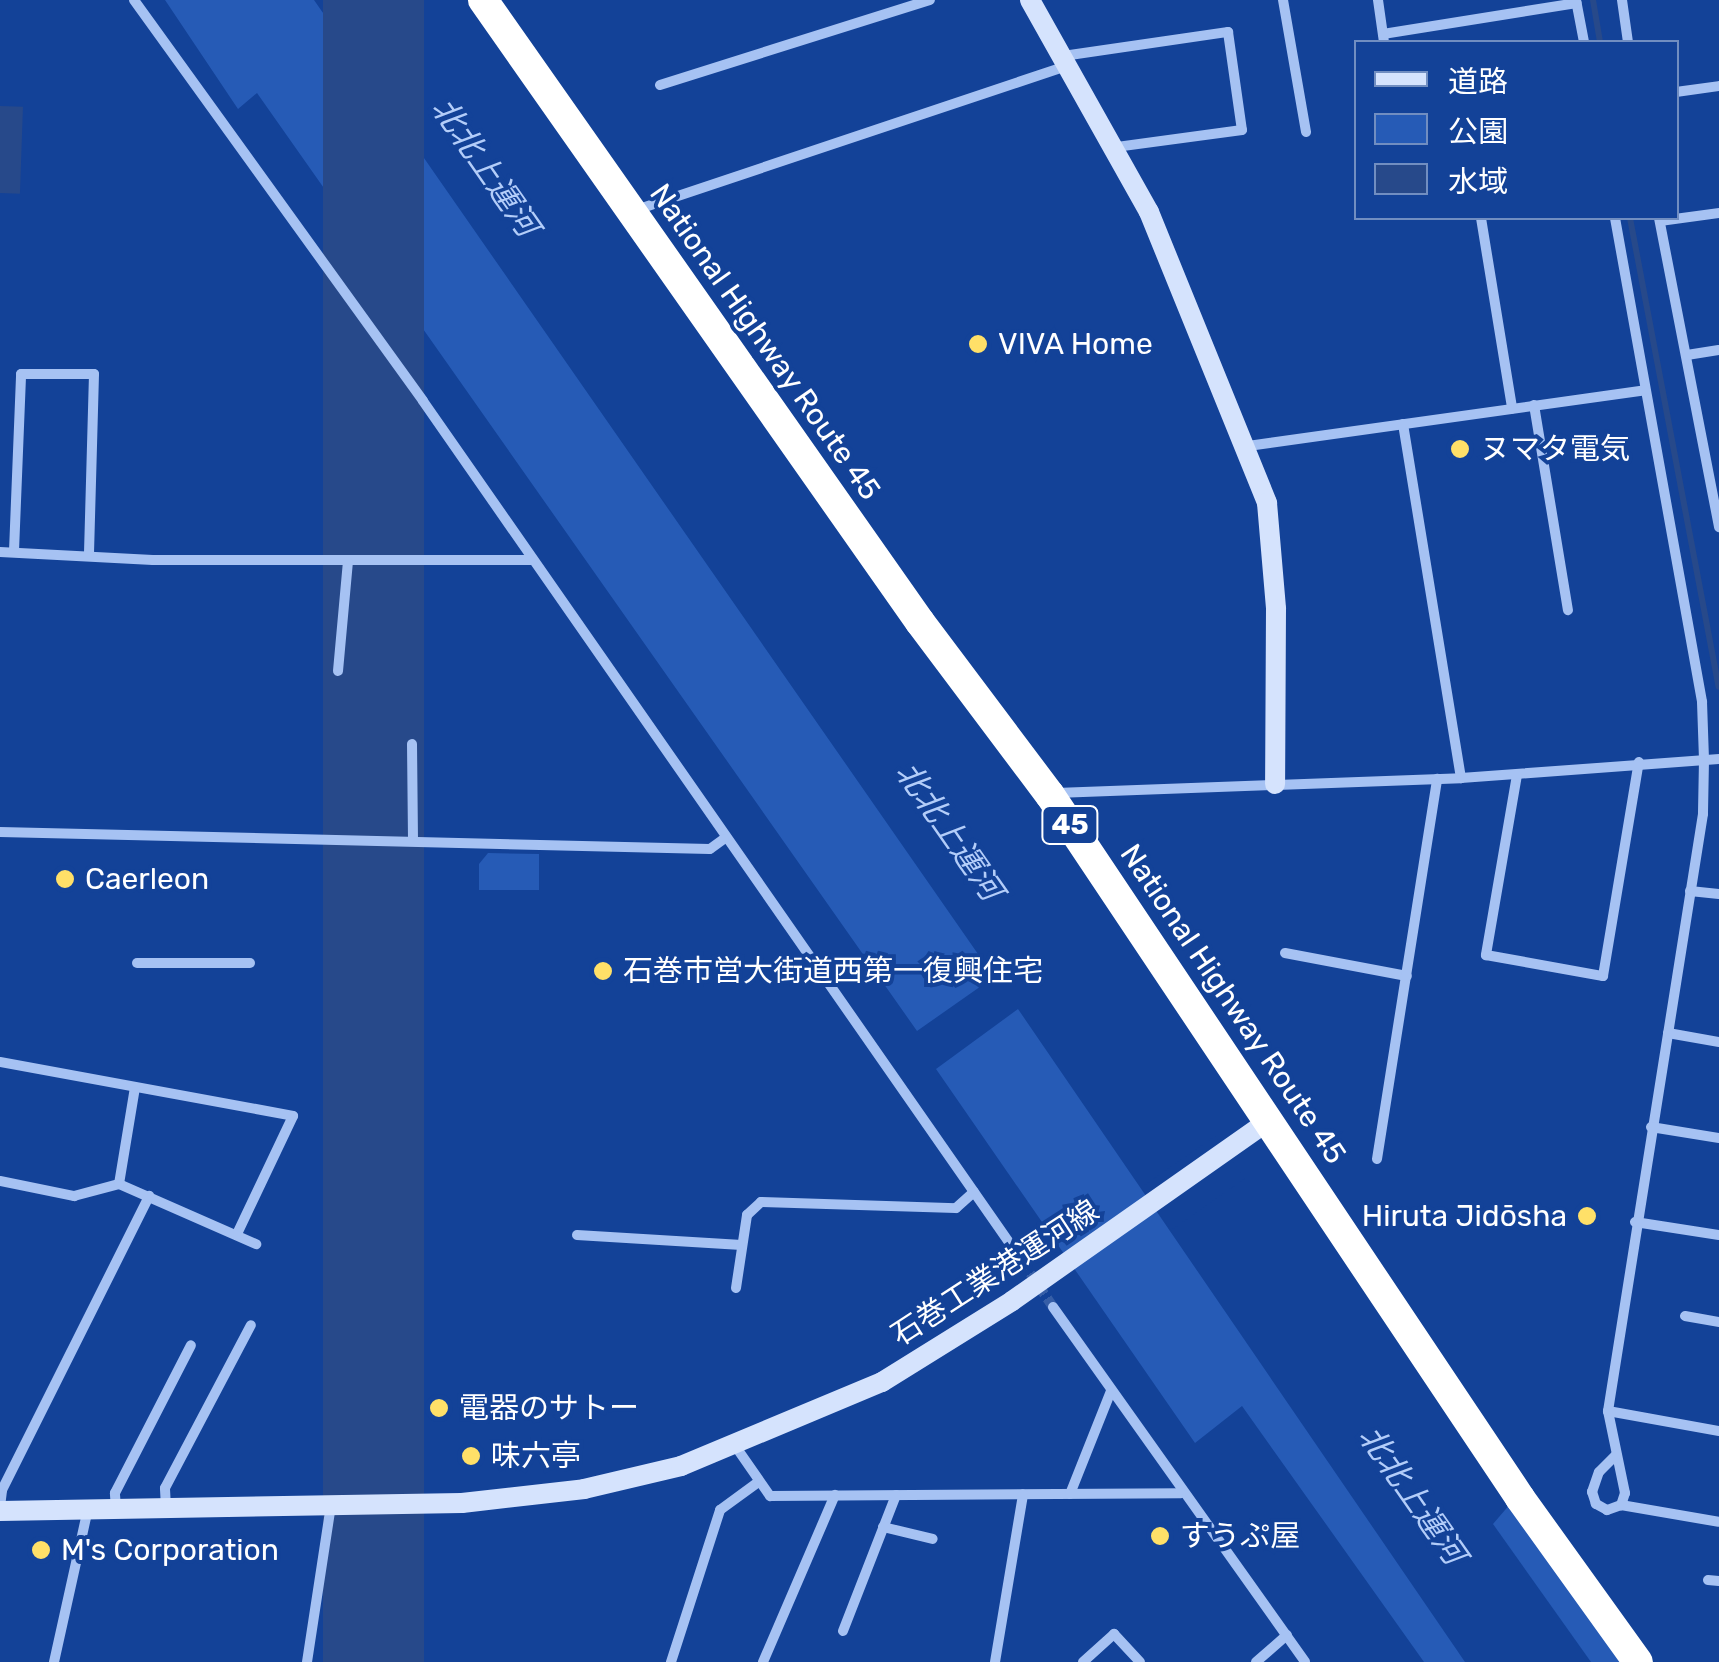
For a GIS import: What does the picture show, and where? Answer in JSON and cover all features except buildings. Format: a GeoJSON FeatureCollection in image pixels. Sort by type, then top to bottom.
{"type":"FeatureCollection","features":[{"type":"Feature","properties":{"kind":"highway","name":"National Highway Route 45"},"geometry":{"type":"LineString","coordinates":[[484,0],[630,212],[1050,795],[1520,1498],[1638,1662]]}},
{"type":"Feature","properties":{"kind":"street"},"geometry":{"type":"LineString","coordinates":[[134,0],[533,560],[1022,1261]]}},
{"type":"Feature","properties":{"kind":"street"},"geometry":{"type":"LineString","coordinates":[[660,85],[930,0]]}},
{"type":"Feature","properties":{"kind":"street"},"geometry":{"type":"LineString","coordinates":[[1030,0],[1117,147],[1181,280],[1248,446],[1273,528],[1275,784]]}},
{"type":"Feature","properties":{"kind":"street"},"geometry":{"type":"LineString","coordinates":[[1282,0],[1306,132]]}},
{"type":"Feature","properties":{"kind":"street"},"geometry":{"type":"LineString","coordinates":[[1378,0],[1383,38],[1577,1],[1584,40]]}},
{"type":"Feature","properties":{"kind":"street"},"geometry":{"type":"LineString","coordinates":[[1622,0],[1628,40]]}},
{"type":"Feature","properties":{"kind":"street"},"geometry":{"type":"LineString","coordinates":[[630,212],[1064,61],[1228,32],[1242,130],[1117,147]]}},
{"type":"Feature","properties":{"kind":"street"},"geometry":{"type":"LineString","coordinates":[[1679,92],[1719,86]]}},
{"type":"Feature","properties":{"kind":"street"},"geometry":{"type":"LineString","coordinates":[[1679,217],[1719,213]]}},
{"type":"Feature","properties":{"kind":"street"},"geometry":{"type":"LineString","coordinates":[[1481,220],[1512,408]]}},
{"type":"Feature","properties":{"kind":"street"},"geometry":{"type":"LineString","coordinates":[[1615,220],[1702,702],[1704,760],[1704,814],[1635,1222],[1608,1411],[1621,1506]]}},
{"type":"Feature","properties":{"kind":"street"},"geometry":{"type":"LineString","coordinates":[[1659,220],[1715,479],[1719,527]]}},
{"type":"Feature","properties":{"kind":"street"},"geometry":{"type":"LineString","coordinates":[[1687,355],[1719,350]]}},
{"type":"Feature","properties":{"kind":"street"},"geometry":{"type":"LineString","coordinates":[[14,551],[20,374],[94,374],[89,556]]}},
{"type":"Feature","properties":{"kind":"street"},"geometry":{"type":"LineString","coordinates":[[1248,446],[1645,390]]}},
{"type":"Feature","properties":{"kind":"street"},"geometry":{"type":"LineString","coordinates":[[1534,405],[1568,610]]}},
{"type":"Feature","properties":{"kind":"street"},"geometry":{"type":"LineString","coordinates":[[1403,424],[1461,778]]}},
{"type":"Feature","properties":{"kind":"street"},"geometry":{"type":"LineString","coordinates":[[0,552],[348,562],[533,560]]}},
{"type":"Feature","properties":{"kind":"street"},"geometry":{"type":"LineString","coordinates":[[338,671],[348,562]]}},
{"type":"Feature","properties":{"kind":"street"},"geometry":{"type":"LineString","coordinates":[[412,744],[413,841]]}},
{"type":"Feature","properties":{"kind":"street"},"geometry":{"type":"LineString","coordinates":[[1050,795],[1461,778],[1719,759]]}},
{"type":"Feature","properties":{"kind":"street"},"geometry":{"type":"LineString","coordinates":[[1517,774],[1486,955],[1603,976],[1640,762]]}},
{"type":"Feature","properties":{"kind":"street"},"geometry":{"type":"LineString","coordinates":[[1377,1159],[1437,779]]}},
{"type":"Feature","properties":{"kind":"street"},"geometry":{"type":"LineString","coordinates":[[0,832],[710,849],[724,838]]}},
{"type":"Feature","properties":{"kind":"street"},"geometry":{"type":"LineString","coordinates":[[1690,892],[1719,894]]}},
{"type":"Feature","properties":{"kind":"street"},"geometry":{"type":"LineString","coordinates":[[1286,952],[1407,976]]}},
{"type":"Feature","properties":{"kind":"street"},"geometry":{"type":"LineString","coordinates":[[137,962],[250,963]]}},
{"type":"Feature","properties":{"kind":"street"},"geometry":{"type":"LineString","coordinates":[[1668,1033],[1719,1042]]}},
{"type":"Feature","properties":{"kind":"street"},"geometry":{"type":"LineString","coordinates":[[0,1062],[293,1116],[236,1234]]}},
{"type":"Feature","properties":{"kind":"street"},"geometry":{"type":"LineString","coordinates":[[119,1184],[135,1087]]}},
{"type":"Feature","properties":{"kind":"street","name":"石巻工業港運河線"},"geometry":{"type":"LineString","coordinates":[[0,1509],[462,1502],[584,1490],[736,1447],[882,1382],[1136,1216],[1270,1120]]}},
{"type":"Feature","properties":{"kind":"street"},"geometry":{"type":"LineString","coordinates":[[1651,1127],[1719,1138]]}},
{"type":"Feature","properties":{"kind":"street"},"geometry":{"type":"LineString","coordinates":[[0,1182],[74,1196],[119,1184],[256,1244]]}},
{"type":"Feature","properties":{"kind":"street"},"geometry":{"type":"LineString","coordinates":[[736,1288],[746,1215],[761,1202],[956,1208],[974,1192]]}},
{"type":"Feature","properties":{"kind":"street"},"geometry":{"type":"LineString","coordinates":[[0,1509],[2,1490],[149,1196]]}},
{"type":"Feature","properties":{"kind":"street"},"geometry":{"type":"LineString","coordinates":[[1635,1222],[1719,1235]]}},
{"type":"Feature","properties":{"kind":"street"},"geometry":{"type":"LineString","coordinates":[[577,1235],[742,1246]]}},
{"type":"Feature","properties":{"kind":"street"},"geometry":{"type":"LineString","coordinates":[[1054,1307],[1181,1493],[1305,1662]]}},
{"type":"Feature","properties":{"kind":"street"},"geometry":{"type":"LineString","coordinates":[[1685,1316],[1719,1322]]}},
{"type":"Feature","properties":{"kind":"street"},"geometry":{"type":"LineString","coordinates":[[166,1508],[165,1488],[251,1325]]}},
{"type":"Feature","properties":{"kind":"street"},"geometry":{"type":"LineString","coordinates":[[116,1509],[115,1492],[191,1345]]}},
{"type":"Feature","properties":{"kind":"street"},"geometry":{"type":"LineString","coordinates":[[1070,1494],[1112,1391]]}},
{"type":"Feature","properties":{"kind":"street"},"geometry":{"type":"LineString","coordinates":[[1608,1411],[1719,1431]]}},
{"type":"Feature","properties":{"kind":"street"},"geometry":{"type":"LineString","coordinates":[[736,1447],[756,1482],[770,1496],[1181,1493]]}},
{"type":"Feature","properties":{"kind":"street"},"geometry":{"type":"LineString","coordinates":[[1616,1455],[1599,1472],[1592,1492],[1596,1504],[1607,1510],[1621,1506],[1719,1522]]}},
{"type":"Feature","properties":{"kind":"street"},"geometry":{"type":"LineString","coordinates":[[671,1662],[720,1510],[756,1482]]}},
{"type":"Feature","properties":{"kind":"street"},"geometry":{"type":"LineString","coordinates":[[995,1662],[1023,1494]]}},
{"type":"Feature","properties":{"kind":"street"},"geometry":{"type":"LineString","coordinates":[[763,1662],[835,1495]]}},
{"type":"Feature","properties":{"kind":"street"},"geometry":{"type":"LineString","coordinates":[[843,1630],[896,1495]]}},
{"type":"Feature","properties":{"kind":"street"},"geometry":{"type":"LineString","coordinates":[[306,1662],[331,1506]]}},
{"type":"Feature","properties":{"kind":"street"},"geometry":{"type":"LineString","coordinates":[[54,1662],[88,1510]]}},
{"type":"Feature","properties":{"kind":"street"},"geometry":{"type":"LineString","coordinates":[[883,1527],[932,1539]]}},
{"type":"Feature","properties":{"kind":"street"},"geometry":{"type":"LineString","coordinates":[[1083,1662],[1114,1634],[1140,1662]]}},
{"type":"Feature","properties":{"kind":"street"},"geometry":{"type":"LineString","coordinates":[[1256,1662],[1287,1635]]}},
{"type":"Feature","properties":{"kind":"green space"},"geometry":{"type":"Polygon","coordinates":[[[165,0],[314,0],[994,977],[917,1031],[257,93],[238,109],[165,0]]]}},
{"type":"Feature","properties":{"kind":"green space"},"geometry":{"type":"Polygon","coordinates":[[[488,853],[539,854],[539,890],[479,890],[479,864],[488,853]]]}},
{"type":"Feature","properties":{"kind":"green space"},"geometry":{"type":"Polygon","coordinates":[[[1018,1009],[1465,1662],[1424,1662],[1242,1406],[1195,1443],[936,1069],[1018,1009]]]}},
{"type":"Feature","properties":{"kind":"green space"},"geometry":{"type":"Polygon","coordinates":[[[1511,1503],[1621,1662],[1591,1662],[1493,1524],[1511,1503]]]}},
{"type":"Feature","properties":{"kind":"water"},"geometry":{"type":"Polygon","coordinates":[[[323,0],[424,0],[424,1662],[323,1662],[323,0]]]}},
{"type":"Feature","properties":{"kind":"water"},"geometry":{"type":"Polygon","coordinates":[[[0,106],[23,107],[20,194],[0,193],[0,106]]]}},
{"type":"Feature","properties":{"kind":"pier"},"geometry":{"type":"Polygon","coordinates":[[[1215,1136],[1245,1179],[1171,1230],[1141,1188],[1215,1136]]]}},
{"type":"Feature","properties":{"kind":"waterway"},"geometry":{"type":"LineString","coordinates":[[1593,0],[1600,40]]}},
{"type":"Feature","properties":{"kind":"waterway"},"geometry":{"type":"LineString","coordinates":[[1630,220],[1719,687]]}},
{"type":"Feature","properties":{"kind":"tunnel"},"geometry":{"type":"LineString","coordinates":[[1022,1261],[1053,1307]]}},
{"type":"Feature","properties":{"kind":"place","name":"VIVA Home"},"geometry":{"type":"Point","coordinates":[978,344]}},
{"type":"Feature","properties":{"kind":"place","name":"ヌマタ電気"},"geometry":{"type":"Point","coordinates":[1460,449]}},
{"type":"Feature","properties":{"kind":"place","name":"Caerleon"},"geometry":{"type":"Point","coordinates":[65,879]}},
{"type":"Feature","properties":{"kind":"place","name":"石巻市営大街道西第一復興住宅"},"geometry":{"type":"Point","coordinates":[603,971]}},
{"type":"Feature","properties":{"kind":"place","name":"Hiruta Jidōsha"},"geometry":{"type":"Point","coordinates":[1587,1216]}},
{"type":"Feature","properties":{"kind":"place","name":"電器のサトー"},"geometry":{"type":"Point","coordinates":[439,1408]}},
{"type":"Feature","properties":{"kind":"place","name":"味六亭"},"geometry":{"type":"Point","coordinates":[471,1456]}},
{"type":"Feature","properties":{"kind":"place","name":"すうぷ屋"},"geometry":{"type":"Point","coordinates":[1160,1536]}},
{"type":"Feature","properties":{"kind":"place","name":"M's Corporation"},"geometry":{"type":"Point","coordinates":[41,1550]}},
{"type":"Feature","properties":{"kind":"water label","name":"北北上運河"},"geometry":{"type":"Point","coordinates":[485,167]}},
{"type":"Feature","properties":{"kind":"water label","name":"北北上運河"},"geometry":{"type":"Point","coordinates":[949,831]}},
{"type":"Feature","properties":{"kind":"water label","name":"北北上運河"},"geometry":{"type":"Point","coordinates":[1412,1495]}}]}
